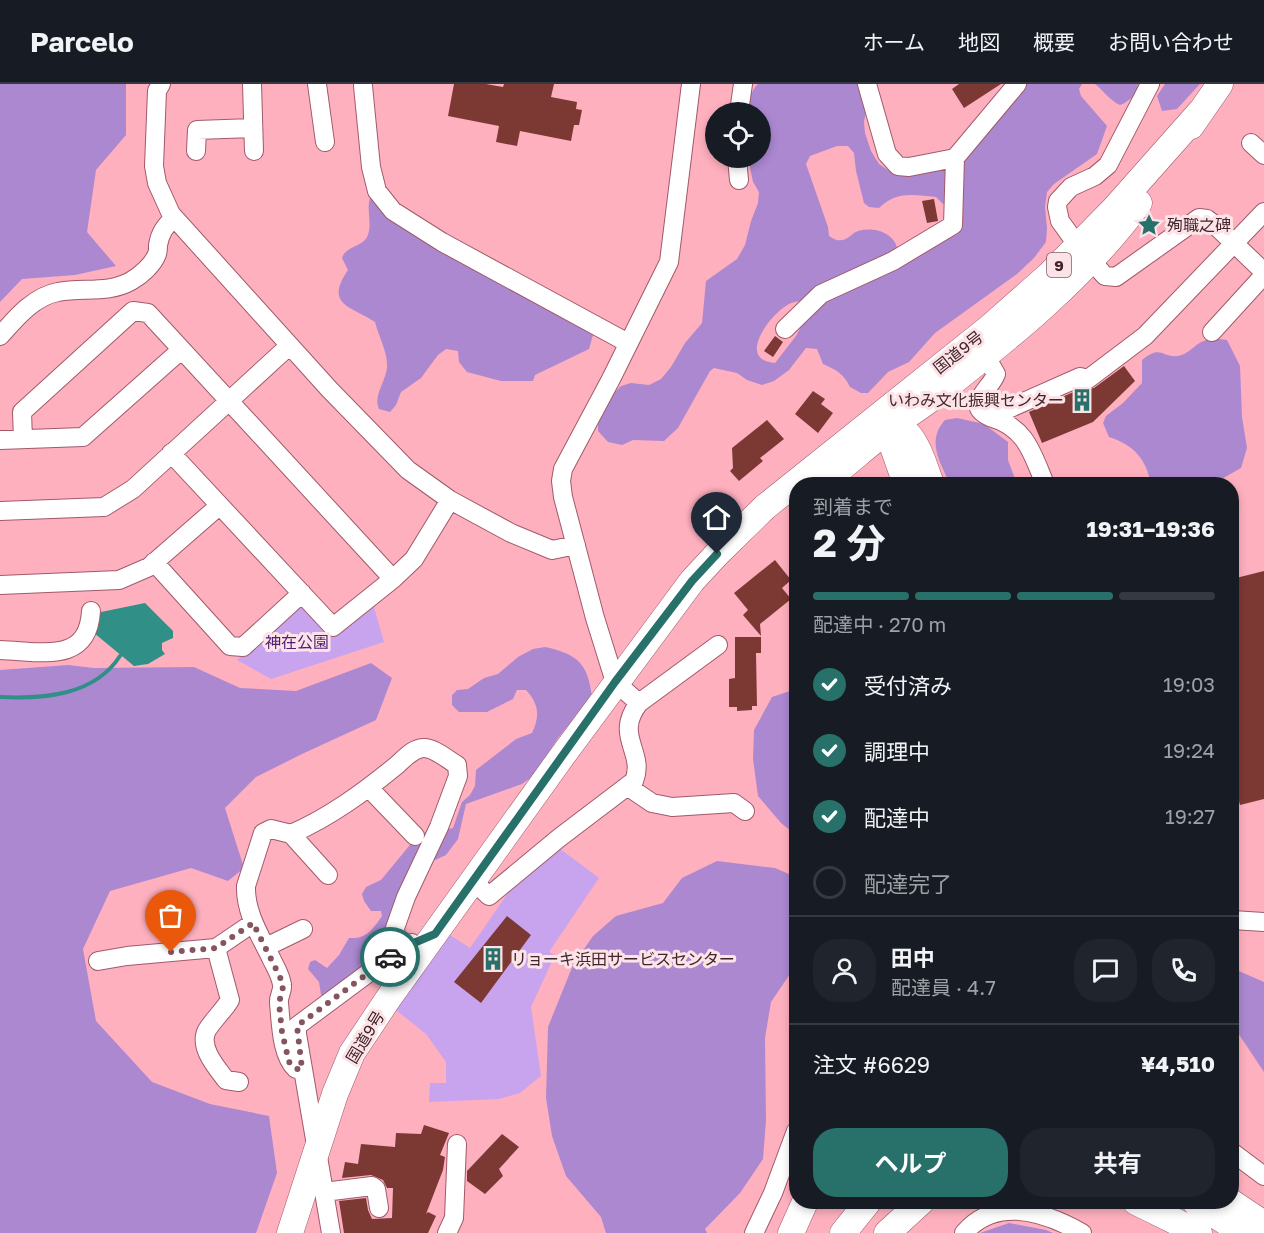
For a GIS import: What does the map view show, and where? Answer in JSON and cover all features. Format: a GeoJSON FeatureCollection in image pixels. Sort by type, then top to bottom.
{"type":"FeatureCollection","features":[{"type":"Feature","properties":{"kind":"highway","name":"国道9号"},"geometry":{"type":"LineString","coordinates":[[802,477],[842,444],[935,396],[1036,313],[1084,254],[1138,205],[1220,84]]}},
{"type":"Feature","properties":{"kind":"highway","name":"国道9号"},"geometry":{"type":"LineString","coordinates":[[829,477],[891,417],[1049,275],[1084,254]]}},
{"type":"Feature","properties":{"kind":"highway"},"geometry":{"type":"LineString","coordinates":[[919,477],[916,438],[918,422],[935,396]]}},
{"type":"Feature","properties":{"kind":"highway"},"geometry":{"type":"LineString","coordinates":[[891,417],[919,477]]}},
{"type":"Feature","properties":{"kind":"highway"},"geometry":{"type":"LineString","coordinates":[[891,417],[908,433],[919,477]]}},
{"type":"Feature","properties":{"kind":"highway"},"geometry":{"type":"LineString","coordinates":[[830,477],[857,461],[875,460],[916,477]]}},
{"type":"Feature","properties":{"kind":"highway","name":"国道9号"},"geometry":{"type":"LineString","coordinates":[[290,1233],[335,1094],[352,1053],[435,934],[491,891],[615,682],[692,581],[765,507],[789,487]]}},
{"type":"Feature","properties":{"kind":"highway","name":"国道9号"},"geometry":{"type":"LineString","coordinates":[[633,659],[726,563],[789,510]]}},
{"type":"Feature","properties":{"kind":"highway"},"geometry":{"type":"LineString","coordinates":[[1239,1207],[1264,1224]]}},
{"type":"Feature","properties":{"kind":"highway"},"geometry":{"type":"LineString","coordinates":[[786,1233],[795,1209]]}},
{"type":"Feature","properties":{"kind":"highway"},"geometry":{"type":"LineString","coordinates":[[791,1233],[802,1209]]}},
{"type":"Feature","properties":{"kind":"highway"},"geometry":{"type":"LineString","coordinates":[[843,1233],[862,1209]]}},
{"type":"Feature","properties":{"kind":"highway"},"geometry":{"type":"LineString","coordinates":[[877,1233],[900,1209]]}},
{"type":"Feature","properties":{"kind":"highway"},"geometry":{"type":"LineString","coordinates":[[887,1233],[913,1209]]}},
{"type":"Feature","properties":{"kind":"highway"},"geometry":{"type":"LineString","coordinates":[[1150,1209],[1199,1233]]}},
{"type":"Feature","properties":{"kind":"highway"},"geometry":{"type":"LineString","coordinates":[[1178,1209],[1218,1233]]}},
{"type":"Feature","properties":{"kind":"highway"},"geometry":{"type":"LineString","coordinates":[[1206,1209],[1243,1233]]}},
{"type":"Feature","properties":{"kind":"street"},"geometry":{"type":"LineString","coordinates":[[160,84],[157,91],[154,166],[163,198],[174,218],[289,345],[408,470],[450,500],[511,533],[552,550],[576,545]]}},
{"type":"Feature","properties":{"kind":"street"},"geometry":{"type":"LineString","coordinates":[[252,84],[254,151]]}},
{"type":"Feature","properties":{"kind":"street"},"geometry":{"type":"LineString","coordinates":[[317,84],[325,142]]}},
{"type":"Feature","properties":{"kind":"street"},"geometry":{"type":"LineString","coordinates":[[639,703],[615,682],[595,618],[563,497],[561,481],[563,469],[669,262],[690,84]]}},
{"type":"Feature","properties":{"kind":"street"},"geometry":{"type":"LineString","coordinates":[[741,102],[743,84]]}},
{"type":"Feature","properties":{"kind":"street"},"geometry":{"type":"LineString","coordinates":[[867,84],[886,154],[890,160],[898,165],[909,167],[955,158]]}},
{"type":"Feature","properties":{"kind":"street"},"geometry":{"type":"LineString","coordinates":[[785,329],[821,294],[893,261],[953,225],[955,158],[1017,84]]}},
{"type":"Feature","properties":{"kind":"street"},"geometry":{"type":"LineString","coordinates":[[1150,84],[1108,165],[1095,176],[1071,187],[1058,201],[1057,214],[1084,254],[1105,276],[1116,277],[1199,218],[1207,219],[1264,274],[1212,332]]}},
{"type":"Feature","properties":{"kind":"street"},"geometry":{"type":"LineString","coordinates":[[361,85],[371,168],[377,191],[393,211],[442,242],[628,343]]}},
{"type":"Feature","properties":{"kind":"street"},"geometry":{"type":"LineString","coordinates":[[196,151],[197,130],[253,128]]}},
{"type":"Feature","properties":{"kind":"street"},"geometry":{"type":"LineString","coordinates":[[738,168],[739,180]]}},
{"type":"Feature","properties":{"kind":"street"},"geometry":{"type":"LineString","coordinates":[[990,417],[1080,377],[1088,379],[1145,336],[1264,212]]}},
{"type":"Feature","properties":{"kind":"street"},"geometry":{"type":"LineString","coordinates":[[0,336],[18,315],[57,292],[98,291],[120,287],[134,279],[157,255],[160,235],[174,218]]}},
{"type":"Feature","properties":{"kind":"street"},"geometry":{"type":"LineString","coordinates":[[23,439],[22,412],[133,311],[148,313],[393,579]]}},
{"type":"Feature","properties":{"kind":"street"},"geometry":{"type":"LineString","coordinates":[[0,511],[104,507],[132,489],[289,345]]}},
{"type":"Feature","properties":{"kind":"street"},"geometry":{"type":"LineString","coordinates":[[0,440],[83,436],[181,350]]}},
{"type":"Feature","properties":{"kind":"street"},"geometry":{"type":"LineString","coordinates":[[985,355],[996,374],[979,402],[982,413],[1005,421],[1020,433],[1041,477]]}},
{"type":"Feature","properties":{"kind":"street"},"geometry":{"type":"LineString","coordinates":[[171,453],[333,627],[393,579],[414,559],[450,500]]}},
{"type":"Feature","properties":{"kind":"street"},"geometry":{"type":"LineString","coordinates":[[0,585],[119,580],[149,567],[219,506]]}},
{"type":"Feature","properties":{"kind":"street"},"geometry":{"type":"LineString","coordinates":[[154,562],[230,646],[243,647],[302,594]]}},
{"type":"Feature","properties":{"kind":"street"},"geometry":{"type":"LineString","coordinates":[[0,650],[65,651],[76,646],[85,636],[90,626],[91,611]]}},
{"type":"Feature","properties":{"kind":"street"},"geometry":{"type":"LineString","coordinates":[[491,891],[634,781],[638,772],[627,725],[629,716],[639,703],[718,645]]}},
{"type":"Feature","properties":{"kind":"street"},"geometry":{"type":"LineString","coordinates":[[291,834],[342,807],[415,750],[431,749],[457,765],[458,771],[439,826],[406,897],[395,928],[396,938],[402,948]]}},
{"type":"Feature","properties":{"kind":"street"},"geometry":{"type":"LineString","coordinates":[[627,786],[652,803],[672,807],[734,803],[745,811]]}},
{"type":"Feature","properties":{"kind":"street"},"geometry":{"type":"LineString","coordinates":[[369,788],[415,836]]}},
{"type":"Feature","properties":{"kind":"street"},"geometry":{"type":"LineString","coordinates":[[302,1069],[296,1069],[289,1062],[282,1032],[279,1003],[283,987],[253,923],[246,886],[263,833],[271,829],[291,834],[328,875]]}},
{"type":"Feature","properties":{"kind":"street"},"geometry":{"type":"LineString","coordinates":[[1239,921],[1264,922]]}},
{"type":"Feature","properties":{"kind":"street"},"geometry":{"type":"LineString","coordinates":[[98,961],[216,948],[253,923]]}},
{"type":"Feature","properties":{"kind":"street"},"geometry":{"type":"LineString","coordinates":[[266,947],[303,929]]}},
{"type":"Feature","properties":{"kind":"street"},"geometry":{"type":"LineString","coordinates":[[331,1233],[302,1069],[297,1026],[402,948],[435,934]]}},
{"type":"Feature","properties":{"kind":"street"},"geometry":{"type":"LineString","coordinates":[[216,948],[230,999],[206,1032],[206,1043],[208,1055],[226,1080],[238,1082]]}},
{"type":"Feature","properties":{"kind":"street"},"geometry":{"type":"LineString","coordinates":[[447,1233],[454,1218],[457,1144]]}},
{"type":"Feature","properties":{"kind":"street"},"geometry":{"type":"LineString","coordinates":[[753,1233],[773,1193],[789,1150]]}},
{"type":"Feature","properties":{"kind":"street"},"geometry":{"type":"LineString","coordinates":[[1239,1157],[1264,1176]]}},
{"type":"Feature","properties":{"kind":"street"},"geometry":{"type":"LineString","coordinates":[[324,1192],[372,1186],[376,1189],[379,1208]]}},
{"type":"Feature","properties":{"kind":"street"},"geometry":{"type":"LineString","coordinates":[[964,1233],[979,1218],[1017,1210],[1044,1215],[1082,1233]]}},
{"type":"Feature","properties":{"kind":"green space","name":"神在公園"},"geometry":{"type":"Polygon","coordinates":[[[373,604],[384,642],[271,679],[237,660],[299,605],[332,637],[373,604]]]}},
{"type":"Feature","properties":{"kind":"green space"},"geometry":{"type":"Polygon","coordinates":[[[559,848],[599,878],[549,952],[555,955],[531,1007],[541,1076],[520,1093],[499,1099],[429,1102],[430,1083],[446,1083],[446,1062],[426,1034],[396,1010],[450,935],[470,948],[512,887],[559,848]]]}},
{"type":"Feature","properties":{"kind":"shaded area"},"geometry":{"type":"Polygon","coordinates":[[[0,84],[126,84],[126,135],[96,170],[87,232],[116,266],[75,275],[22,279],[0,302],[0,84]]]}},
{"type":"Feature","properties":{"kind":"shaded area"},"geometry":{"type":"Polygon","coordinates":[[[758,84],[863,84],[868,105],[864,121],[865,133],[871,151],[879,164],[891,172],[942,169],[948,172],[948,203],[943,204],[936,197],[906,195],[892,199],[879,208],[869,207],[864,203],[854,153],[848,146],[837,146],[810,156],[806,164],[829,236],[840,240],[858,231],[878,231],[890,236],[897,246],[898,253],[803,301],[789,304],[782,309],[766,326],[757,345],[758,354],[763,360],[775,363],[796,336],[810,310],[938,242],[958,171],[972,145],[1024,84],[1082,84],[1079,89],[1081,96],[1107,126],[1097,154],[1054,184],[1047,192],[1046,242],[1034,258],[1017,274],[935,333],[909,362],[888,372],[868,393],[861,393],[850,387],[839,372],[823,364],[817,349],[806,348],[789,370],[774,381],[762,385],[747,380],[737,373],[714,368],[710,371],[678,428],[664,441],[633,440],[622,445],[608,442],[598,431],[598,422],[610,397],[621,386],[631,383],[649,385],[661,379],[685,343],[702,323],[706,281],[737,259],[745,245],[758,203],[759,192],[753,182],[750,168],[771,168],[771,102],[749,102],[758,84]]]}},
{"type":"Feature","properties":{"kind":"shaded area"},"geometry":{"type":"Polygon","coordinates":[[[1095,84],[1138,84],[1132,97],[1120,105],[1095,84]]]}},
{"type":"Feature","properties":{"kind":"shaded area"},"geometry":{"type":"Polygon","coordinates":[[[1165,84],[1200,84],[1177,109],[1162,111],[1157,96],[1165,84]]]}},
{"type":"Feature","properties":{"kind":"shaded area"},"geometry":{"type":"Polygon","coordinates":[[[375,197],[582,325],[593,335],[589,349],[535,375],[533,381],[501,381],[467,372],[459,362],[458,351],[446,349],[438,355],[421,378],[401,392],[396,405],[390,412],[379,409],[377,399],[387,368],[383,345],[375,322],[344,303],[339,291],[348,270],[342,258],[347,251],[362,243],[367,237],[370,198],[375,197]]]}},
{"type":"Feature","properties":{"kind":"shaded area"},"geometry":{"type":"Polygon","coordinates":[[[1211,338],[1227,340],[1240,366],[1242,417],[1247,448],[1241,468],[1225,477],[1149,477],[1138,454],[1125,444],[1109,437],[1103,423],[1106,416],[1123,403],[1142,383],[1142,360],[1148,355],[1158,352],[1173,356],[1181,355],[1211,338]]]}},
{"type":"Feature","properties":{"kind":"shaded area"},"geometry":{"type":"Polygon","coordinates":[[[957,418],[984,424],[1008,442],[1008,460],[1014,477],[946,477],[936,444],[939,428],[945,420],[957,418]]]}},
{"type":"Feature","properties":{"kind":"shaded area"},"geometry":{"type":"Polygon","coordinates":[[[545,647],[566,653],[579,662],[588,676],[592,697],[558,738],[533,776],[522,784],[466,804],[458,839],[446,855],[433,861],[411,907],[398,946],[328,997],[321,995],[319,982],[308,969],[310,962],[315,960],[327,968],[339,955],[349,938],[365,935],[382,916],[381,911],[371,911],[364,901],[362,894],[366,887],[381,880],[414,840],[431,828],[444,830],[453,828],[462,802],[475,786],[476,770],[516,739],[532,733],[537,710],[534,700],[526,690],[517,690],[513,699],[487,712],[459,712],[452,705],[452,695],[457,690],[468,689],[484,678],[498,674],[518,657],[533,649],[545,647]]]}},
{"type":"Feature","properties":{"kind":"shaded area"},"geometry":{"type":"Polygon","coordinates":[[[371,663],[392,678],[376,720],[256,777],[225,808],[244,868],[228,881],[191,868],[110,891],[83,949],[96,1021],[152,1082],[210,1104],[269,1116],[277,1173],[256,1233],[0,1233],[0,670],[68,665],[94,668],[194,667],[240,688],[296,691],[371,663]]]}},
{"type":"Feature","properties":{"kind":"shaded area"},"geometry":{"type":"Polygon","coordinates":[[[789,691],[789,829],[758,796],[753,759],[754,730],[772,697],[789,691]]]}},
{"type":"Feature","properties":{"kind":"shaded area"},"geometry":{"type":"Polygon","coordinates":[[[717,861],[775,868],[789,874],[789,975],[771,1002],[765,1038],[766,1120],[763,1159],[740,1193],[705,1229],[707,1233],[606,1233],[601,1217],[566,1176],[552,1136],[546,1098],[548,1027],[573,965],[593,936],[616,916],[663,903],[682,878],[717,861]]]}},
{"type":"Feature","properties":{"kind":"shaded area"},"geometry":{"type":"Polygon","coordinates":[[[1239,971],[1264,982],[1264,1072],[1239,1034],[1239,971]]]}},
{"type":"Feature","properties":{"kind":"shaded area"},"geometry":{"type":"Polygon","coordinates":[[[1009,1223],[1046,1230],[1053,1233],[980,1233],[1009,1223]]]}},
{"type":"Feature","properties":{"kind":"water"},"geometry":{"type":"Polygon","coordinates":[[[145,603],[173,631],[173,638],[162,643],[162,650],[165,654],[148,664],[134,666],[94,633],[101,612],[145,603]]]}},
{"type":"Feature","properties":{"kind":"building"},"geometry":{"type":"Polygon","coordinates":[[[454,84],[486,84],[503,87],[504,84],[554,84],[551,97],[577,102],[576,109],[582,110],[579,125],[574,125],[571,141],[520,131],[517,146],[496,142],[499,126],[448,116],[454,84]]]}},
{"type":"Feature","properties":{"kind":"building"},"geometry":{"type":"Polygon","coordinates":[[[959,84],[1001,84],[964,108],[952,89],[959,84]]]}},
{"type":"Feature","properties":{"kind":"building"},"geometry":{"type":"Polygon","coordinates":[[[934,199],[938,221],[927,223],[922,201],[934,199]]]}},
{"type":"Feature","properties":{"kind":"building"},"geometry":{"type":"Polygon","coordinates":[[[775,336],[783,342],[773,357],[764,351],[775,336]]]}},
{"type":"Feature","properties":{"kind":"building","name":"いわみ文化振興センター"},"geometry":{"type":"Polygon","coordinates":[[[1124,366],[1135,381],[1093,422],[1042,443],[1029,412],[1080,389],[1094,388],[1124,366]]]}},
{"type":"Feature","properties":{"kind":"building"},"geometry":{"type":"Polygon","coordinates":[[[813,391],[825,399],[821,404],[833,413],[818,433],[795,414],[813,391]]]}},
{"type":"Feature","properties":{"kind":"building"},"geometry":{"type":"Polygon","coordinates":[[[767,420],[784,439],[760,458],[763,461],[739,481],[730,471],[733,468],[732,448],[767,420]]]}},
{"type":"Feature","properties":{"kind":"building"},"geometry":{"type":"Polygon","coordinates":[[[775,560],[789,578],[789,582],[782,588],[789,597],[789,601],[760,624],[761,636],[743,615],[748,610],[734,593],[775,560]]]}},
{"type":"Feature","properties":{"kind":"building"},"geometry":{"type":"Polygon","coordinates":[[[1264,571],[1264,799],[1240,805],[1239,801],[1239,577],[1264,571]]]}},
{"type":"Feature","properties":{"kind":"building"},"geometry":{"type":"Polygon","coordinates":[[[735,637],[761,637],[761,653],[756,653],[757,706],[752,706],[752,710],[737,711],[737,707],[729,707],[729,679],[735,678],[735,637]]]}},
{"type":"Feature","properties":{"kind":"building","name":"リョーキ浜田サービスセンター"},"geometry":{"type":"Polygon","coordinates":[[[507,916],[531,935],[481,1003],[454,982],[507,916]]]}},
{"type":"Feature","properties":{"kind":"building"},"geometry":{"type":"Polygon","coordinates":[[[424,1125],[449,1133],[440,1155],[445,1157],[443,1170],[426,1214],[428,1212],[436,1216],[428,1233],[344,1233],[339,1201],[366,1198],[372,1219],[392,1218],[393,1188],[387,1188],[383,1180],[371,1175],[342,1178],[345,1162],[358,1164],[361,1144],[395,1147],[396,1133],[421,1134],[424,1125]]]}},
{"type":"Feature","properties":{"kind":"building"},"geometry":{"type":"Polygon","coordinates":[[[502,1134],[519,1147],[499,1169],[503,1176],[485,1194],[467,1181],[467,1171],[502,1134]]]}},
{"type":"Feature","properties":{"kind":"waterway"},"geometry":{"type":"LineString","coordinates":[[0,697],[50,695],[82,687],[96,680],[120,656]]}},
{"type":"Feature","properties":{"kind":"way so far"},"geometry":{"type":"LineString","coordinates":[[171,952],[216,948],[253,923],[283,987],[279,1003],[282,1032],[289,1062],[296,1069],[302,1069],[297,1026],[390,957]]}},
{"type":"Feature","properties":{"kind":"place","name":"殉職之碑"},"geometry":{"type":"Point","coordinates":[1149,225]}},
{"type":"Feature","properties":{"kind":"place","name":"いわみ文化振興センター"},"geometry":{"type":"Point","coordinates":[1082,400]}},
{"type":"Feature","properties":{"kind":"place","name":"リョーキ浜田サービスセンター"},"geometry":{"type":"Point","coordinates":[493,959]}},
{"type":"Feature","properties":{"kind":"route"},"geometry":{"type":"LineString","coordinates":[[390,957],[402,948],[435,934],[615,682],[692,581],[717,554]]}}]}
